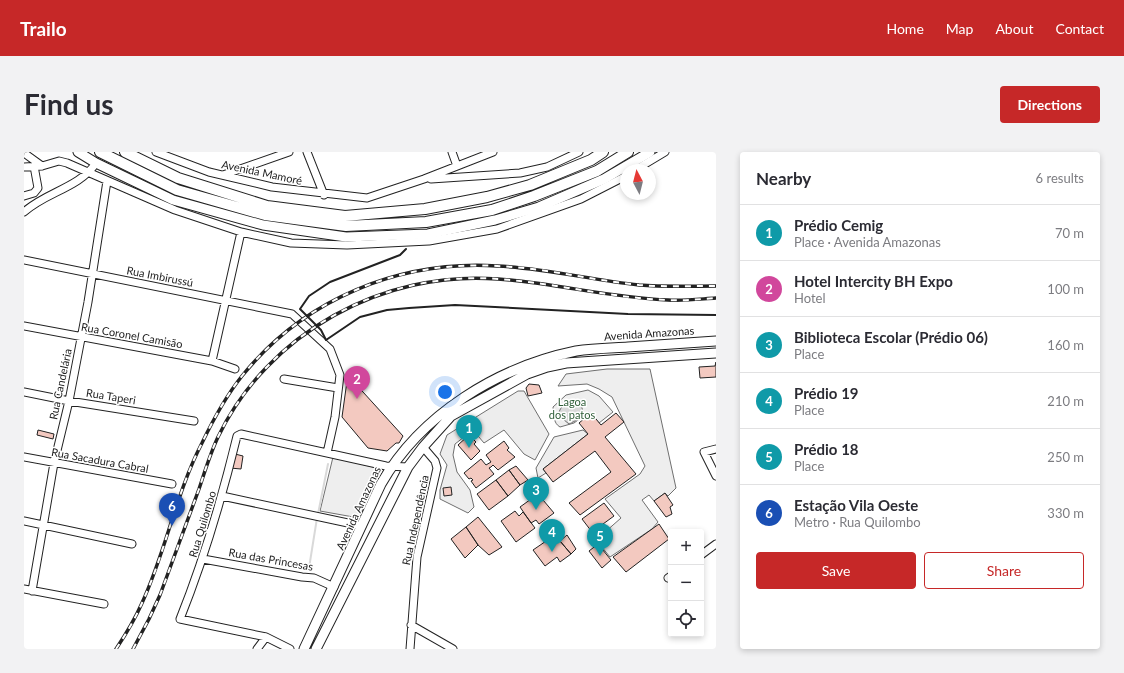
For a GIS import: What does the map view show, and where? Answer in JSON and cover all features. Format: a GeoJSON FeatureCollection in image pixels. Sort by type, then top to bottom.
{"type":"FeatureCollection","features":[{"type":"Feature","properties":{"kind":"highway"},"geometry":{"type":"LineString","coordinates":[[100,152],[177,190],[265,215],[346,226],[426,222],[492,210],[534,196],[597,171],[628,152]]}},
{"type":"Feature","properties":{"kind":"highway"},"geometry":{"type":"LineString","coordinates":[[125,152],[178,178],[267,206],[345,216],[425,209],[488,197],[530,184],[591,160],[603,152]]}},
{"type":"Feature","properties":{"kind":"main road"},"geometry":{"type":"LineString","coordinates":[[78,152],[96,163],[173,200],[263,226],[346,236],[428,234],[495,220],[539,207],[604,179],[650,152]]}},
{"type":"Feature","properties":{"kind":"main road","name":"Avenida Amazonas"},"geometry":{"type":"LineString","coordinates":[[304,649],[381,484],[391,466],[404,450],[440,415],[472,393],[505,374],[521,367],[578,351],[716,341]]}},
{"type":"Feature","properties":{"kind":"main road"},"geometry":{"type":"LineString","coordinates":[[316,649],[408,467],[423,447],[451,416],[524,376],[547,367],[566,363],[716,352]]}},
{"type":"Feature","properties":{"kind":"street","name":"Avenida Mamoré"},"geometry":{"type":"LineString","coordinates":[[156,152],[223,175],[272,187],[324,195],[367,198],[424,179]]}},
{"type":"Feature","properties":{"kind":"street"},"geometry":{"type":"LineString","coordinates":[[223,175],[289,152]]}},
{"type":"Feature","properties":{"kind":"street"},"geometry":{"type":"LineString","coordinates":[[307,152],[324,195]]}},
{"type":"Feature","properties":{"kind":"street"},"geometry":{"type":"LineString","coordinates":[[452,152],[457,166]]}},
{"type":"Feature","properties":{"kind":"street"},"geometry":{"type":"LineString","coordinates":[[424,179],[493,152]]}},
{"type":"Feature","properties":{"kind":"street"},"geometry":{"type":"LineString","coordinates":[[424,179],[520,174],[547,167],[579,152]]}},
{"type":"Feature","properties":{"kind":"street"},"geometry":{"type":"LineString","coordinates":[[645,164],[665,152]]}},
{"type":"Feature","properties":{"kind":"street"},"geometry":{"type":"LineString","coordinates":[[24,153],[42,166]]}},
{"type":"Feature","properties":{"kind":"street"},"geometry":{"type":"LineString","coordinates":[[24,167],[42,166],[59,161],[73,165],[175,210],[241,232],[291,243],[347,245],[429,241],[497,229],[541,215],[581,199],[620,179]]}},
{"type":"Feature","properties":{"kind":"street"},"geometry":{"type":"LineString","coordinates":[[24,212],[42,198],[80,180],[89,173],[96,163]]}},
{"type":"Feature","properties":{"kind":"street"},"geometry":{"type":"LineString","coordinates":[[24,196],[34,193],[38,188],[34,166]]}},
{"type":"Feature","properties":{"kind":"street","name":"Rua Candelária"},"geometry":{"type":"LineString","coordinates":[[32,591],[42,524],[54,463],[69,401],[93,274],[107,181]]}},
{"type":"Feature","properties":{"kind":"street"},"geometry":{"type":"LineString","coordinates":[[212,361],[241,232]]}},
{"type":"Feature","properties":{"kind":"street","name":"Rua Imbirussú"},"geometry":{"type":"LineString","coordinates":[[24,260],[292,314],[330,349],[340,375],[338,388]]}},
{"type":"Feature","properties":{"kind":"street","name":"Rua Coronel Camisão"},"geometry":{"type":"LineString","coordinates":[[24,326],[81,338],[212,361],[235,369]]}},
{"type":"Feature","properties":{"kind":"street"},"geometry":{"type":"LineString","coordinates":[[284,379],[338,388],[335,417],[327,453],[391,466],[408,467]]}},
{"type":"Feature","properties":{"kind":"street","name":"Rua Taperi"},"geometry":{"type":"LineString","coordinates":[[24,392],[69,401],[194,421]]}},
{"type":"Feature","properties":{"kind":"street","name":"Rua Quilombo"},"geometry":{"type":"LineString","coordinates":[[266,637],[180,619],[203,558],[222,496],[237,436],[239,434],[327,453]]}},
{"type":"Feature","properties":{"kind":"street","name":"Rua Independência"},"geometry":{"type":"LineString","coordinates":[[410,649],[417,557],[437,468],[435,461],[423,447]]}},
{"type":"Feature","properties":{"kind":"street"},"geometry":{"type":"LineString","coordinates":[[716,449],[704,452],[716,476]]}},
{"type":"Feature","properties":{"kind":"street","name":"Rua Sacadura Cabral"},"geometry":{"type":"LineString","coordinates":[[24,457],[172,484]]}},
{"type":"Feature","properties":{"kind":"street"},"geometry":{"type":"LineString","coordinates":[[222,496],[362,526]]}},
{"type":"Feature","properties":{"kind":"street"},"geometry":{"type":"LineString","coordinates":[[24,521],[132,544]]}},
{"type":"Feature","properties":{"kind":"street"},"geometry":{"type":"LineString","coordinates":[[704,553],[716,544]]}},
{"type":"Feature","properties":{"kind":"street","name":"Rua das Princesas"},"geometry":{"type":"LineString","coordinates":[[203,558],[314,578],[334,587]]}},
{"type":"Feature","properties":{"kind":"street"},"geometry":{"type":"LineString","coordinates":[[24,589],[104,604]]}},
{"type":"Feature","properties":{"kind":"street"},"geometry":{"type":"LineString","coordinates":[[411,625],[452,649]]}},
{"type":"Feature","properties":{"kind":"street"},"geometry":{"type":"LineString","coordinates":[[257,649],[266,637],[290,649]]}},
{"type":"Feature","properties":{"kind":"green space"},"geometry":{"type":"Polygon","coordinates":[[[607,369],[650,369],[676,488],[668,496],[665,493],[654,501],[649,495],[642,500],[658,522],[652,529],[610,557],[596,540],[621,518],[605,499],[640,474],[645,466],[612,397],[587,384],[558,386],[566,374],[607,369]]]}},
{"type":"Feature","properties":{"kind":"green space","name":"Lagoa dos patos"},"geometry":{"type":"Polygon","coordinates":[[[588,390],[599,396],[613,412],[599,423],[589,412],[574,423],[560,427],[554,418],[553,407],[566,395],[588,390]]]}},
{"type":"Feature","properties":{"kind":"green space"},"geometry":{"type":"Polygon","coordinates":[[[583,430],[588,434],[543,469],[546,473],[538,478],[536,468],[554,437],[583,430]]]}},
{"type":"Feature","properties":{"kind":"green space"},"geometry":{"type":"Polygon","coordinates":[[[333,457],[381,469],[359,518],[320,511],[333,457]]]}},
{"type":"Feature","properties":{"kind":"shaded area"},"geometry":{"type":"Polygon","coordinates":[[[518,391],[524,391],[549,434],[535,460],[524,454],[504,430],[484,443],[473,430],[455,444],[453,455],[457,472],[470,490],[474,507],[468,513],[440,499],[440,490],[447,465],[440,454],[447,435],[518,391]]]}},
{"type":"Feature","properties":{"kind":"shaded area"},"geometry":{"type":"Polygon","coordinates":[[[574,401],[581,404],[583,412],[579,419],[569,424],[558,415],[560,409],[564,405],[574,401]]]}},
{"type":"Feature","properties":{"kind":"building"},"geometry":{"type":"Polygon","coordinates":[[[716,362],[716,377],[700,378],[699,367],[715,366],[716,362]]]}},
{"type":"Feature","properties":{"kind":"building"},"geometry":{"type":"Polygon","coordinates":[[[347,381],[353,381],[403,436],[399,443],[396,443],[387,451],[368,448],[342,417],[347,381]]]}},
{"type":"Feature","properties":{"kind":"building"},"geometry":{"type":"Polygon","coordinates":[[[529,384],[539,385],[542,393],[528,396],[526,388],[529,384]]]}},
{"type":"Feature","properties":{"kind":"building"},"geometry":{"type":"Polygon","coordinates":[[[591,413],[601,425],[616,413],[624,422],[605,437],[636,474],[580,515],[569,503],[611,472],[595,451],[553,482],[543,469],[588,434],[579,423],[591,413]]]}},
{"type":"Feature","properties":{"kind":"building"},"geometry":{"type":"Polygon","coordinates":[[[38,430],[54,434],[53,439],[37,435],[38,430]]]}},
{"type":"Feature","properties":{"kind":"building"},"geometry":{"type":"Polygon","coordinates":[[[469,435],[476,442],[474,444],[480,451],[471,460],[458,445],[469,435]]]}},
{"type":"Feature","properties":{"kind":"building"},"geometry":{"type":"Polygon","coordinates":[[[504,441],[509,448],[507,450],[515,457],[498,470],[493,465],[489,468],[494,474],[476,488],[471,481],[473,480],[471,478],[469,479],[464,473],[481,459],[486,465],[491,462],[486,455],[504,441]]]}},
{"type":"Feature","properties":{"kind":"building"},"geometry":{"type":"Polygon","coordinates":[[[235,454],[243,456],[241,469],[230,468],[235,454]]]}},
{"type":"Feature","properties":{"kind":"building"},"geometry":{"type":"Polygon","coordinates":[[[516,466],[528,480],[520,485],[509,470],[516,466]]]}},
{"type":"Feature","properties":{"kind":"building"},"geometry":{"type":"Polygon","coordinates":[[[509,470],[520,485],[508,496],[496,480],[509,470]]]}},
{"type":"Feature","properties":{"kind":"building"},"geometry":{"type":"Polygon","coordinates":[[[496,480],[508,496],[489,510],[477,494],[496,480]]]}},
{"type":"Feature","properties":{"kind":"building"},"geometry":{"type":"Polygon","coordinates":[[[451,487],[452,495],[444,496],[443,488],[451,487]]]}},
{"type":"Feature","properties":{"kind":"building"},"geometry":{"type":"Polygon","coordinates":[[[665,493],[673,505],[670,507],[672,514],[666,517],[654,501],[665,493]]]}},
{"type":"Feature","properties":{"kind":"building"},"geometry":{"type":"Polygon","coordinates":[[[538,494],[554,513],[539,524],[536,520],[531,523],[520,507],[538,494]]]}},
{"type":"Feature","properties":{"kind":"building"},"geometry":{"type":"Polygon","coordinates":[[[604,503],[614,516],[592,532],[582,519],[604,503]]]}},
{"type":"Feature","properties":{"kind":"building"},"geometry":{"type":"Polygon","coordinates":[[[515,511],[519,516],[523,512],[535,528],[516,542],[501,521],[515,511]]]}},
{"type":"Feature","properties":{"kind":"building"},"geometry":{"type":"Polygon","coordinates":[[[478,517],[502,547],[489,555],[478,545],[466,527],[478,517]]]}},
{"type":"Feature","properties":{"kind":"building"},"geometry":{"type":"Polygon","coordinates":[[[659,524],[668,538],[668,540],[626,572],[613,557],[659,524]]]}},
{"type":"Feature","properties":{"kind":"building"},"geometry":{"type":"Polygon","coordinates":[[[466,527],[478,545],[465,558],[451,539],[466,527]]]}},
{"type":"Feature","properties":{"kind":"building"},"geometry":{"type":"Polygon","coordinates":[[[567,535],[576,549],[571,554],[560,541],[567,535]]]}},
{"type":"Feature","properties":{"kind":"building"},"geometry":{"type":"Polygon","coordinates":[[[552,537],[556,543],[560,541],[571,554],[560,562],[557,557],[545,566],[533,550],[552,537]]]}},
{"type":"Feature","properties":{"kind":"building"},"geometry":{"type":"Polygon","coordinates":[[[598,544],[611,560],[602,568],[589,551],[598,544]]]}},
{"type":"Feature","properties":{"kind":"waterway"},"geometry":{"type":"LineString","coordinates":[[318,514],[328,464]]}},
{"type":"Feature","properties":{"kind":"waterway"},"geometry":{"type":"LineString","coordinates":[[309,568],[317,518]]}},
{"type":"Feature","properties":{"kind":"railway"},"geometry":{"type":"LineString","coordinates":[[116,649],[142,603],[158,563],[193,462],[225,400],[242,376],[267,349],[294,325],[324,306],[356,290],[390,278],[425,270],[460,266],[515,267],[639,285],[716,286]]}},
{"type":"Feature","properties":{"kind":"railway"},"geometry":{"type":"LineString","coordinates":[[133,649],[160,595],[215,443],[240,400],[267,367],[298,339],[334,316],[372,298],[413,285],[455,279],[498,279],[519,281],[647,299],[680,300],[716,298]]}},
{"type":"Feature","properties":{"kind":"wall"},"geometry":{"type":"LineString","coordinates":[[406,249],[400,255],[330,282],[309,296],[300,309],[321,330],[326,340],[360,317],[387,310],[455,305],[628,314],[716,315]]}},
{"type":"Feature","properties":{"kind":"place","name":"Hotel Intercity BH Expo"},"geometry":{"type":"Point","coordinates":[357,399]}},
{"type":"Feature","properties":{"kind":"place","name":"Prédio Cemig"},"geometry":{"type":"Point","coordinates":[469,448]}},
{"type":"Feature","properties":{"kind":"place","name":"Biblioteca Escolar (Prédio 06)"},"geometry":{"type":"Point","coordinates":[536,510]}},
{"type":"Feature","properties":{"kind":"place","name":"Estação Vila Oeste"},"geometry":{"type":"Point","coordinates":[172,526]}},
{"type":"Feature","properties":{"kind":"place","name":"Prédio 19"},"geometry":{"type":"Point","coordinates":[552,552]}},
{"type":"Feature","properties":{"kind":"place","name":"Prédio 18"},"geometry":{"type":"Point","coordinates":[600,556]}}]}
